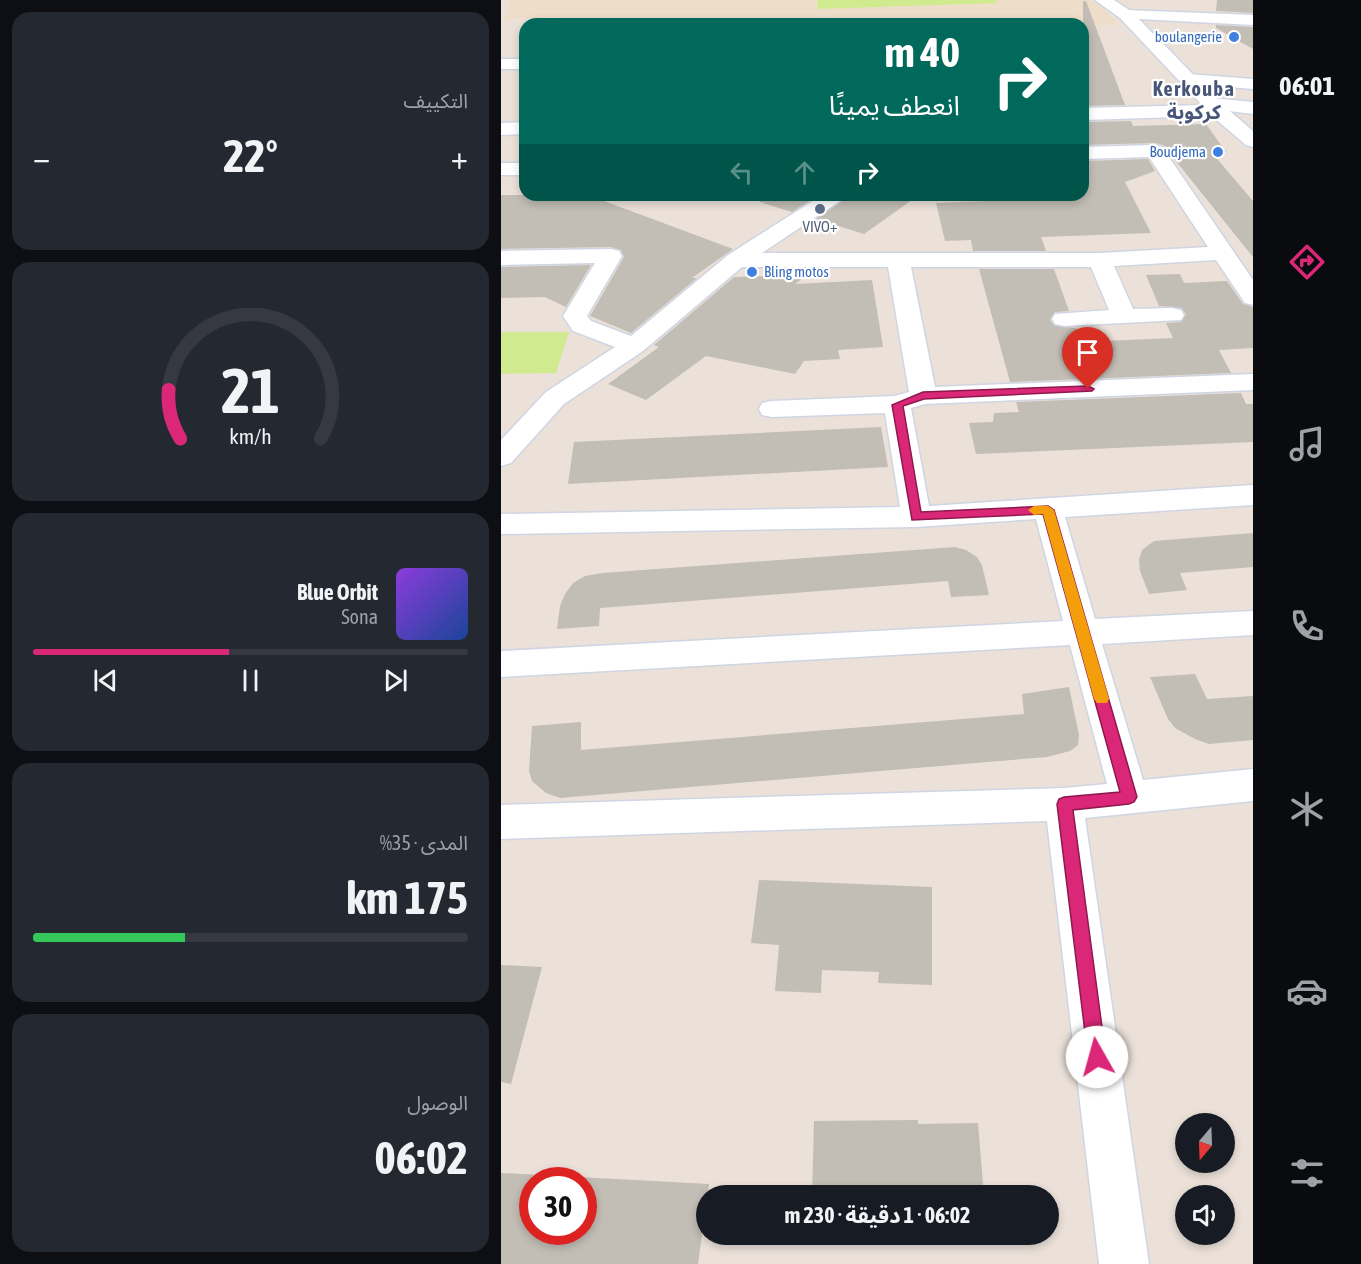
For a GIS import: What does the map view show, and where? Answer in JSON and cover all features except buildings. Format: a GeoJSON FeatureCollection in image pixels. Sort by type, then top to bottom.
{"type":"FeatureCollection","features":[{"type":"Feature","properties":{"kind":"street"},"geometry":{"type":"LineString","coordinates":[[1103,0],[1122,7],[1253,20]]}},
{"type":"Feature","properties":{"kind":"street"},"geometry":{"type":"LineString","coordinates":[[1122,7],[1187,87],[1253,141]]}},
{"type":"Feature","properties":{"kind":"street"},"geometry":{"type":"LineString","coordinates":[[501,64],[519,64]]}},
{"type":"Feature","properties":{"kind":"street"},"geometry":{"type":"LineString","coordinates":[[1187,87],[1253,84]]}},
{"type":"Feature","properties":{"kind":"street"},"geometry":{"type":"LineString","coordinates":[[1089,114],[1214,107],[1253,108]]}},
{"type":"Feature","properties":{"kind":"street"},"geometry":{"type":"LineString","coordinates":[[501,129],[519,128]]}},
{"type":"Feature","properties":{"kind":"street"},"geometry":{"type":"LineString","coordinates":[[1089,153],[1155,151],[1253,298]]}},
{"type":"Feature","properties":{"kind":"street"},"geometry":{"type":"LineString","coordinates":[[501,170],[519,169]]}},
{"type":"Feature","properties":{"kind":"street"},"geometry":{"type":"LineString","coordinates":[[501,457],[555,398],[634,345],[736,260],[827,201]]}},
{"type":"Feature","properties":{"kind":"street"},"geometry":{"type":"LineString","coordinates":[[736,260],[899,262],[1100,260],[1224,253]]}},
{"type":"Feature","properties":{"kind":"street"},"geometry":{"type":"LineString","coordinates":[[501,258],[611,256],[575,316],[582,327],[634,345]]}},
{"type":"Feature","properties":{"kind":"street"},"geometry":{"type":"LineString","coordinates":[[1100,260],[1124,317]]}},
{"type":"Feature","properties":{"kind":"street"},"geometry":{"type":"LineString","coordinates":[[899,262],[923,396]]}},
{"type":"Feature","properties":{"kind":"street"},"geometry":{"type":"LineString","coordinates":[[1064,319],[1172,315]]}},
{"type":"Feature","properties":{"kind":"street"},"geometry":{"type":"LineString","coordinates":[[772,409],[897,405],[923,396],[1253,382]]}},
{"type":"Feature","properties":{"kind":"street"},"geometry":{"type":"LineString","coordinates":[[897,405],[916,517]]}},
{"type":"Feature","properties":{"kind":"street"},"geometry":{"type":"LineString","coordinates":[[501,524],[916,517],[1253,495]]}},
{"type":"Feature","properties":{"kind":"street"},"geometry":{"type":"LineString","coordinates":[[1048,510],[1129,797]]}},
{"type":"Feature","properties":{"kind":"street"},"geometry":{"type":"LineString","coordinates":[[501,664],[1253,623]]}},
{"type":"Feature","properties":{"kind":"street"},"geometry":{"type":"LineString","coordinates":[[501,822],[1064,804],[1253,785]]}},
{"type":"Feature","properties":{"kind":"street"},"geometry":{"type":"LineString","coordinates":[[1064,804],[1124,1264]]}},
{"type":"Feature","properties":{"kind":"shaded area"},"geometry":{"type":"Polygon","coordinates":[[[511,0],[1090,0],[1109,13],[1117,25],[1089,25],[1089,18],[557,17],[505,19],[511,0]]]}},
{"type":"Feature","properties":{"kind":"green space"},"geometry":{"type":"Polygon","coordinates":[[[817,0],[996,0],[998,3],[818,9],[817,0]]]}},
{"type":"Feature","properties":{"kind":"green space"},"geometry":{"type":"Polygon","coordinates":[[[501,332],[569,332],[556,373],[501,374],[501,332]]]}},
{"type":"Feature","properties":{"kind":"slow traffic"},"geometry":{"type":"LineString","coordinates":[[1034,510],[1048,510],[1102,699]]}},
{"type":"Feature","properties":{"kind":"place","name":"boulangerie"},"geometry":{"type":"Point","coordinates":[1234,37]}},
{"type":"Feature","properties":{"kind":"place","name":"Boudjema"},"geometry":{"type":"Point","coordinates":[1218,152]}},
{"type":"Feature","properties":{"kind":"place","name":"VIVO+"},"geometry":{"type":"Point","coordinates":[820,209]}},
{"type":"Feature","properties":{"kind":"place","name":"Bling motos"},"geometry":{"type":"Point","coordinates":[752,272]}},
{"type":"Feature","properties":{"kind":"district","name":"Kerkouba كركوبة"},"geometry":{"type":"Point","coordinates":[1194,100]}},
{"type":"Feature","properties":{"kind":"route"},"geometry":{"type":"LineString","coordinates":[[1088,389],[923,396],[897,405],[916,517],[1048,510],[1129,797],[1064,804],[1097,1057]]}}]}
